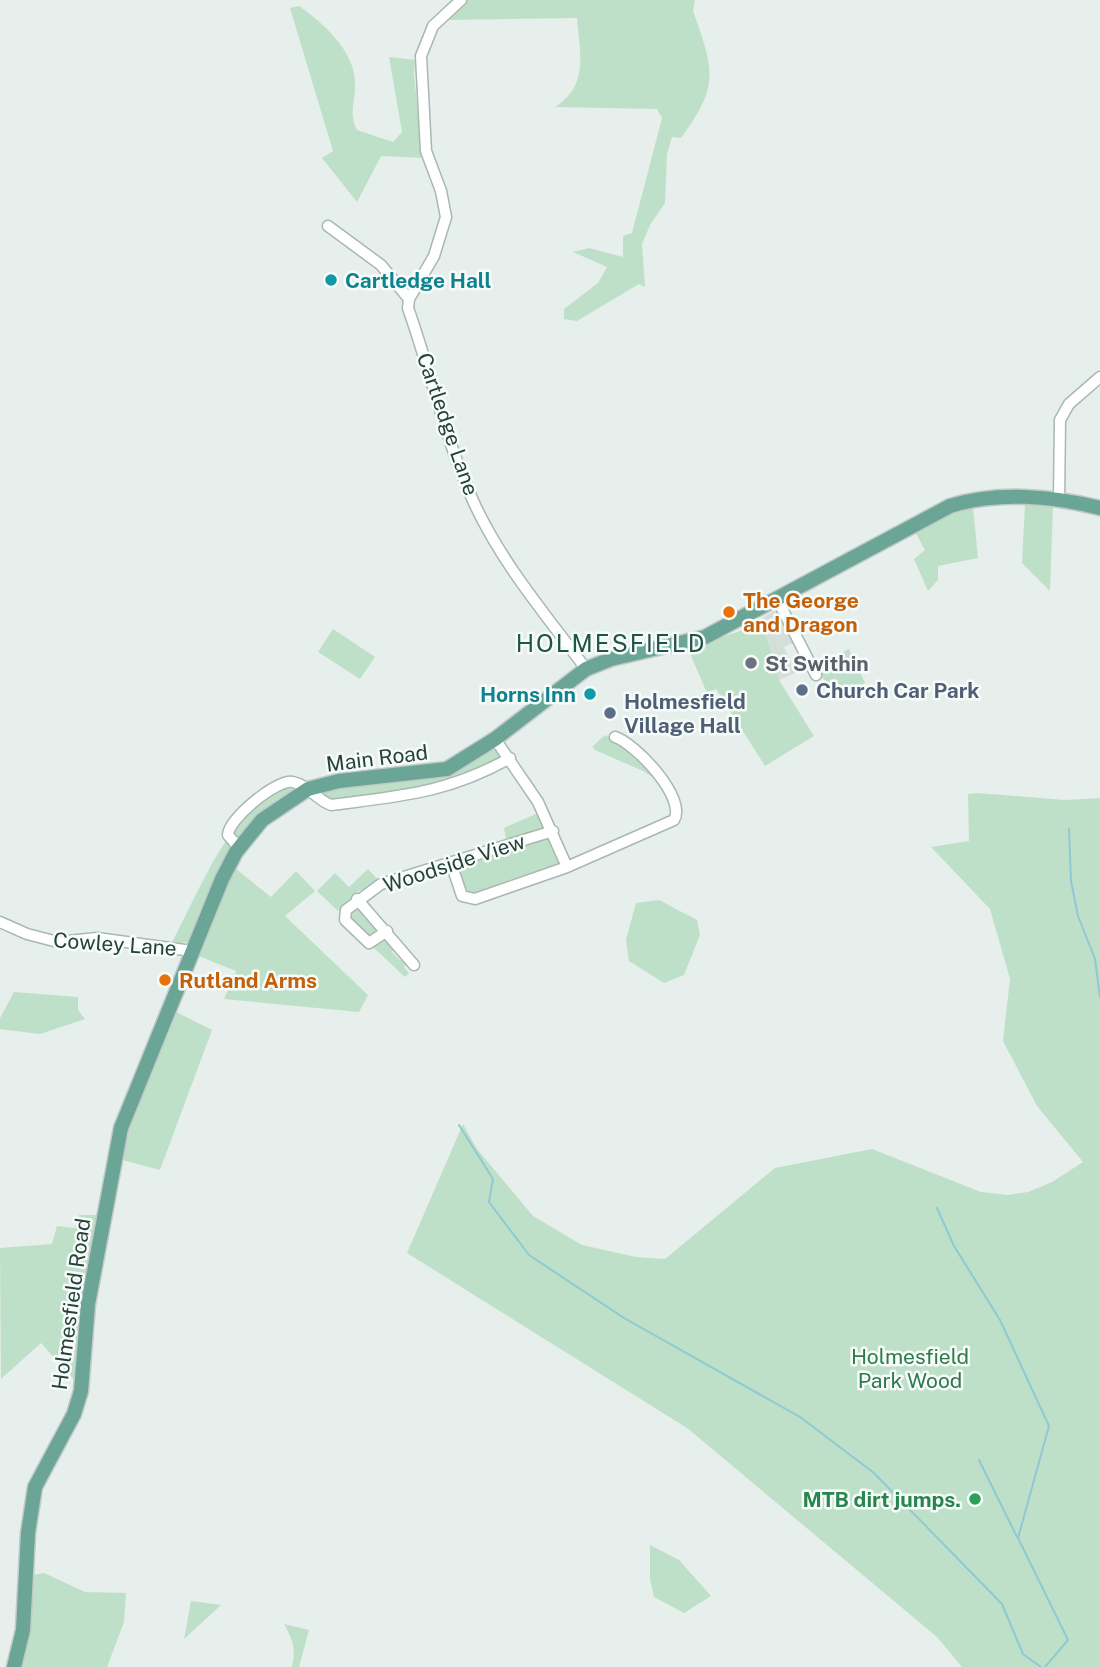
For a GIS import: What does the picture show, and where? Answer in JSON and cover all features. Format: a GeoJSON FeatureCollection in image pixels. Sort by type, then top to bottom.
{"type":"FeatureCollection","features":[{"type":"Feature","properties":{"kind":"main road","name":"Main Road"},"geometry":{"type":"LineString","coordinates":[[192,951],[239,848],[271,813],[308,789],[339,781],[447,769],[495,738],[586,669],[611,659],[690,642],[778,599],[883,539],[950,506],[979,499],[1059,499],[1100,508]]}},
{"type":"Feature","properties":{"kind":"main road","name":"Holmesfield Road"},"geometry":{"type":"LineString","coordinates":[[14,1667],[23,1630],[34,1494],[39,1474],[74,1414],[81,1391],[88,1304],[121,1128],[192,951]]}},
{"type":"Feature","properties":{"kind":"street"},"geometry":{"type":"LineString","coordinates":[[409,299],[434,256],[446,217],[443,198],[426,151],[421,56],[433,26],[461,0]]}},
{"type":"Feature","properties":{"kind":"street","name":"Cartledge Lane"},"geometry":{"type":"LineString","coordinates":[[328,226],[381,265],[409,299],[408,308],[462,474],[476,506],[509,566],[586,669]]}},
{"type":"Feature","properties":{"kind":"street"},"geometry":{"type":"LineString","coordinates":[[1059,499],[1060,420],[1069,404],[1100,377]]}},
{"type":"Feature","properties":{"kind":"street"},"geometry":{"type":"LineString","coordinates":[[778,599],[816,675]]}},
{"type":"Feature","properties":{"kind":"street"},"geometry":{"type":"LineString","coordinates":[[451,863],[458,890],[469,900],[567,867],[677,817],[676,804],[657,773],[633,746],[615,737]]}},
{"type":"Feature","properties":{"kind":"street"},"geometry":{"type":"LineString","coordinates":[[495,738],[530,787],[553,831],[567,867]]}},
{"type":"Feature","properties":{"kind":"street"},"geometry":{"type":"LineString","coordinates":[[308,789],[331,805],[419,793],[469,780],[510,758]]}},
{"type":"Feature","properties":{"kind":"street","name":"Main Road"},"geometry":{"type":"LineString","coordinates":[[239,848],[228,830],[248,807],[286,782],[296,782],[308,789]]}},
{"type":"Feature","properties":{"kind":"street","name":"Woodside View"},"geometry":{"type":"LineString","coordinates":[[387,931],[369,943],[349,925],[344,915],[357,899],[381,884],[553,831]]}},
{"type":"Feature","properties":{"kind":"street","name":"Woodside View"},"geometry":{"type":"LineString","coordinates":[[357,899],[414,965]]}},
{"type":"Feature","properties":{"kind":"street","name":"Cowley Lane"},"geometry":{"type":"LineString","coordinates":[[0,922],[27,934],[58,942],[97,939],[192,951]]}},
{"type":"Feature","properties":{"kind":"shaded area"},"geometry":{"type":"Polygon","coordinates":[[[777,609],[797,641],[784,647],[795,673],[779,680],[762,618],[777,609]]]}},
{"type":"Feature","properties":{"kind":"green space"},"geometry":{"type":"Polygon","coordinates":[[[467,0],[695,0],[693,11],[709,63],[710,77],[694,120],[681,138],[672,137],[667,154],[665,203],[650,225],[642,244],[645,287],[639,284],[577,321],[564,319],[564,309],[598,283],[607,267],[573,252],[589,248],[623,257],[623,236],[632,233],[662,118],[657,109],[555,107],[566,98],[578,79],[580,56],[577,18],[445,20],[467,0]]]}},
{"type":"Feature","properties":{"kind":"green space"},"geometry":{"type":"Polygon","coordinates":[[[299,6],[336,38],[349,59],[355,82],[353,112],[357,130],[393,142],[402,132],[389,57],[415,60],[414,75],[423,158],[381,156],[357,202],[322,158],[333,151],[290,8],[299,6]]]}},
{"type":"Feature","properties":{"kind":"green space"},"geometry":{"type":"Polygon","coordinates":[[[1025,505],[1053,505],[1050,591],[1022,563],[1025,505]]]}},
{"type":"Feature","properties":{"kind":"green space"},"geometry":{"type":"Polygon","coordinates":[[[973,507],[978,558],[938,566],[938,580],[928,591],[914,559],[925,550],[914,530],[940,516],[973,507]]]}},
{"type":"Feature","properties":{"kind":"green space"},"geometry":{"type":"Polygon","coordinates":[[[763,623],[779,680],[814,736],[765,766],[716,689],[707,693],[688,649],[763,623]]]}},
{"type":"Feature","properties":{"kind":"green space"},"geometry":{"type":"Polygon","coordinates":[[[333,629],[375,657],[360,679],[318,652],[333,629]]]}},
{"type":"Feature","properties":{"kind":"green space"},"geometry":{"type":"Polygon","coordinates":[[[849,649],[865,683],[836,697],[815,667],[849,649]]]}},
{"type":"Feature","properties":{"kind":"green space"},"geometry":{"type":"Polygon","coordinates":[[[605,735],[624,744],[658,781],[643,771],[595,750],[592,747],[605,735]]]}},
{"type":"Feature","properties":{"kind":"green space"},"geometry":{"type":"Polygon","coordinates":[[[493,744],[501,760],[447,784],[332,802],[320,795],[320,789],[439,776],[493,744]]]}},
{"type":"Feature","properties":{"kind":"green space"},"geometry":{"type":"Polygon","coordinates":[[[292,786],[298,788],[267,811],[190,942],[171,944],[205,876],[235,828],[271,793],[292,786]]]}},
{"type":"Feature","properties":{"kind":"green space","name":"Holmesfield Park Wood"},"geometry":{"type":"Polygon","coordinates":[[[968,794],[1065,800],[1100,798],[1100,1667],[962,1667],[937,1637],[687,1428],[407,1253],[463,1124],[477,1149],[533,1216],[582,1245],[636,1257],[665,1259],[775,1168],[872,1149],[981,1192],[1008,1195],[1028,1192],[1052,1182],[1083,1162],[1037,1106],[1003,1041],[1010,979],[990,909],[931,847],[969,841],[968,794]]]}},
{"type":"Feature","properties":{"kind":"green space"},"geometry":{"type":"Polygon","coordinates":[[[540,812],[545,823],[540,831],[507,844],[504,828],[540,812]]]}},
{"type":"Feature","properties":{"kind":"green space"},"geometry":{"type":"Polygon","coordinates":[[[548,838],[552,840],[559,866],[476,896],[466,894],[457,867],[460,864],[548,838]]]}},
{"type":"Feature","properties":{"kind":"green space"},"geometry":{"type":"Polygon","coordinates":[[[236,869],[271,897],[296,871],[315,891],[285,916],[368,995],[359,1012],[224,999],[236,971],[196,955],[236,869]]]}},
{"type":"Feature","properties":{"kind":"green space"},"geometry":{"type":"Polygon","coordinates":[[[368,869],[379,881],[357,892],[338,911],[317,891],[335,873],[349,887],[368,869]]]}},
{"type":"Feature","properties":{"kind":"green space"},"geometry":{"type":"Polygon","coordinates":[[[659,900],[697,920],[700,935],[684,975],[664,983],[629,961],[626,940],[636,903],[659,900]]]}},
{"type":"Feature","properties":{"kind":"green space"},"geometry":{"type":"Polygon","coordinates":[[[359,907],[380,931],[370,939],[349,920],[348,913],[359,907]]]}},
{"type":"Feature","properties":{"kind":"green space"},"geometry":{"type":"Polygon","coordinates":[[[388,938],[396,948],[392,952],[400,960],[404,957],[409,962],[404,967],[409,973],[405,977],[373,947],[388,938]]]}},
{"type":"Feature","properties":{"kind":"green space"},"geometry":{"type":"Polygon","coordinates":[[[14,992],[78,997],[78,1010],[85,1019],[40,1034],[0,1029],[0,1018],[14,992]]]}},
{"type":"Feature","properties":{"kind":"green space"},"geometry":{"type":"Polygon","coordinates":[[[174,1011],[212,1030],[160,1170],[119,1159],[127,1131],[174,1011]]]}},
{"type":"Feature","properties":{"kind":"green space"},"geometry":{"type":"Polygon","coordinates":[[[79,1215],[98,1215],[78,1328],[80,1352],[76,1382],[41,1343],[1,1379],[0,1248],[52,1244],[57,1226],[75,1228],[79,1215]]]}},
{"type":"Feature","properties":{"kind":"green space"},"geometry":{"type":"Polygon","coordinates":[[[650,1545],[679,1560],[711,1596],[684,1613],[654,1597],[650,1579],[650,1545]]]}},
{"type":"Feature","properties":{"kind":"green space"},"geometry":{"type":"Polygon","coordinates":[[[44,1573],[85,1592],[126,1593],[124,1622],[107,1667],[19,1667],[26,1639],[34,1575],[44,1573]]]}},
{"type":"Feature","properties":{"kind":"green space"},"geometry":{"type":"Polygon","coordinates":[[[191,1601],[221,1605],[184,1639],[191,1601]]]}},
{"type":"Feature","properties":{"kind":"green space"},"geometry":{"type":"Polygon","coordinates":[[[284,1624],[309,1630],[299,1667],[292,1667],[293,1645],[284,1624]]]}},
{"type":"Feature","properties":{"kind":"waterway"},"geometry":{"type":"LineString","coordinates":[[1069,829],[1071,881],[1078,916],[1095,959],[1100,997]]}},
{"type":"Feature","properties":{"kind":"waterway"},"geometry":{"type":"LineString","coordinates":[[459,1125],[493,1179],[489,1202],[529,1255],[624,1318],[800,1417],[874,1473],[1002,1604],[1023,1654],[1041,1667]]}},
{"type":"Feature","properties":{"kind":"waterway"},"geometry":{"type":"LineString","coordinates":[[937,1208],[954,1246],[1000,1320],[1049,1426],[1018,1538],[1068,1640],[1045,1667]]}},
{"type":"Feature","properties":{"kind":"waterway"},"geometry":{"type":"LineString","coordinates":[[979,1460],[1017,1537]]}},
{"type":"Feature","properties":{"kind":"place","name":"Cartledge Hall"},"geometry":{"type":"Point","coordinates":[331,280]}},
{"type":"Feature","properties":{"kind":"place","name":"The George and Dragon"},"geometry":{"type":"Point","coordinates":[729,612]}},
{"type":"Feature","properties":{"kind":"place","name":"St Swithin"},"geometry":{"type":"Point","coordinates":[751,663]}},
{"type":"Feature","properties":{"kind":"place","name":"Church Car Park"},"geometry":{"type":"Point","coordinates":[802,690]}},
{"type":"Feature","properties":{"kind":"place","name":"Horns Inn"},"geometry":{"type":"Point","coordinates":[590,694]}},
{"type":"Feature","properties":{"kind":"place","name":"Holmesfield Village Hall"},"geometry":{"type":"Point","coordinates":[610,713]}},
{"type":"Feature","properties":{"kind":"place","name":"Rutland Arms"},"geometry":{"type":"Point","coordinates":[165,980]}},
{"type":"Feature","properties":{"kind":"place","name":"MTB dirt jumps."},"geometry":{"type":"Point","coordinates":[975,1499]}},
{"type":"Feature","properties":{"kind":"district","name":"HOLMESFIELD"},"geometry":{"type":"Point","coordinates":[611,643]}}]}
